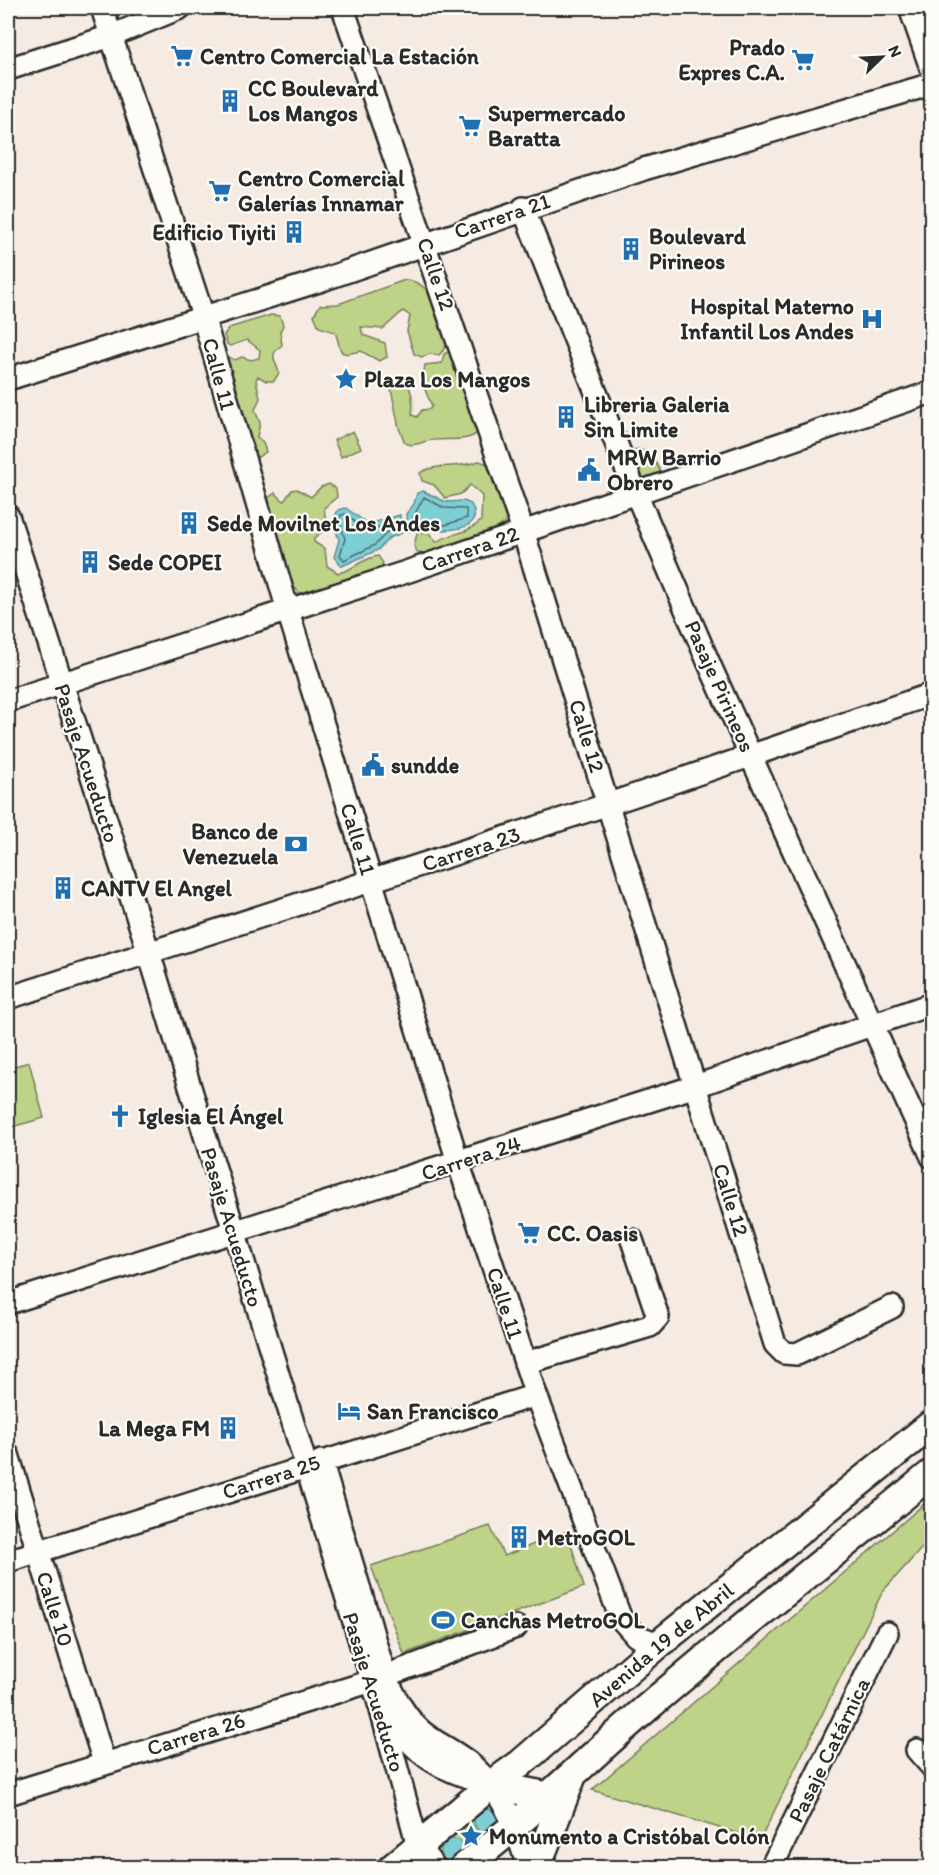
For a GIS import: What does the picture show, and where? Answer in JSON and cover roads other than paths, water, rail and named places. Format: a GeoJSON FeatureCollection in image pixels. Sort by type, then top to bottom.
{"type":"FeatureCollection","features":[{"type":"Feature","properties":{"kind":"main road","name":"Avenida 19 de Abril"},"geometry":{"type":"LineString","coordinates":[[392,1868],[491,1785],[520,1764],[659,1644],[932,1424]]}},
{"type":"Feature","properties":{"kind":"main road","name":"Avenida 19 de Abril"},"geometry":{"type":"LineString","coordinates":[[463,1868],[516,1827],[574,1772],[678,1682],[932,1473]]}},
{"type":"Feature","properties":{"kind":"main road"},"geometry":{"type":"LineString","coordinates":[[536,1868],[574,1772]]}},
{"type":"Feature","properties":{"kind":"main road"},"geometry":{"type":"LineString","coordinates":[[491,1785],[548,1796]]}},
{"type":"Feature","properties":{"kind":"street","name":"Calle 11"},"geometry":{"type":"LineString","coordinates":[[102,8],[203,316],[288,611],[458,1162],[525,1363],[621,1619],[636,1636],[659,1644]]}},
{"type":"Feature","properties":{"kind":"street"},"geometry":{"type":"LineString","coordinates":[[8,69],[111,36],[180,8]]}},
{"type":"Feature","properties":{"kind":"street","name":"Calle 12"},"geometry":{"type":"LineString","coordinates":[[343,8],[426,243],[523,531],[775,1344],[784,1353],[797,1354],[892,1307]]}},
{"type":"Feature","properties":{"kind":"street"},"geometry":{"type":"LineString","coordinates":[[910,8],[932,71]]}},
{"type":"Feature","properties":{"kind":"street","name":"Carrera 21"},"geometry":{"type":"LineString","coordinates":[[8,379],[426,243],[523,208],[644,169],[932,84]]}},
{"type":"Feature","properties":{"kind":"street","name":"Pasaje Pirineos"},"geometry":{"type":"LineString","coordinates":[[523,208],[635,492],[870,1024],[932,1157]]}},
{"type":"Feature","properties":{"kind":"street","name":"Carrera 22"},"geometry":{"type":"LineString","coordinates":[[8,701],[288,611],[932,392]]}},
{"type":"Feature","properties":{"kind":"street","name":"Pasaje Acueducto"},"geometry":{"type":"LineString","coordinates":[[8,516],[149,953],[234,1233],[313,1464],[379,1679],[381,1710],[418,1846],[435,1868]]}},
{"type":"Feature","properties":{"kind":"street","name":"Carrera 23"},"geometry":{"type":"LineString","coordinates":[[8,998],[372,882],[932,694]]}},
{"type":"Feature","properties":{"kind":"street","name":"Carrera 24"},"geometry":{"type":"LineString","coordinates":[[8,1304],[696,1086],[932,1004]]}},
{"type":"Feature","properties":{"kind":"street"},"geometry":{"type":"LineString","coordinates":[[525,1363],[655,1322],[658,1317],[632,1240]]}},
{"type":"Feature","properties":{"kind":"street","name":"Carrera 25"},"geometry":{"type":"LineString","coordinates":[[8,1561],[536,1395]]}},
{"type":"Feature","properties":{"kind":"street","name":"Calle 10"},"geometry":{"type":"LineString","coordinates":[[8,1455],[104,1762]]}},
{"type":"Feature","properties":{"kind":"street","name":"Carrera 26"},"geometry":{"type":"LineString","coordinates":[[8,1794],[104,1762],[379,1679],[516,1627]]}},
{"type":"Feature","properties":{"kind":"street","name":"Pasaje Catárnica"},"geometry":{"type":"LineString","coordinates":[[771,1868],[887,1633]]}},
{"type":"Feature","properties":{"kind":"street"},"geometry":{"type":"LineString","coordinates":[[379,1679],[423,1733],[433,1742],[467,1761],[491,1785],[516,1827],[528,1868]]}},
{"type":"Feature","properties":{"kind":"street"},"geometry":{"type":"LineString","coordinates":[[381,1710],[427,1759],[454,1773],[491,1785]]}},
{"type":"Feature","properties":{"kind":"street"},"geometry":{"type":"LineString","coordinates":[[917,1750],[932,1767]]}},
{"type":"Feature","properties":{"kind":"water"},"geometry":{"type":"Polygon","coordinates":[[[423,491],[446,502],[464,501],[471,504],[474,515],[471,523],[452,530],[408,531],[406,514],[414,504],[417,493],[423,491]]]}},
{"type":"Feature","properties":{"kind":"water"},"geometry":{"type":"Polygon","coordinates":[[[346,508],[368,524],[400,515],[402,533],[389,538],[378,550],[342,566],[334,557],[339,540],[333,521],[338,510],[346,508]]]}},
{"type":"Feature","properties":{"kind":"water"},"geometry":{"type":"Polygon","coordinates":[[[486,1809],[495,1812],[498,1821],[495,1830],[486,1833],[477,1830],[474,1821],[477,1812],[486,1809]]]}},
{"type":"Feature","properties":{"kind":"water"},"geometry":{"type":"Polygon","coordinates":[[[453,1839],[462,1842],[465,1851],[462,1860],[453,1863],[444,1860],[441,1851],[444,1842],[453,1839]]]}},
{"type":"Feature","properties":{"kind":"place","name":"Centro Comercial La Estación"},"geometry":{"type":"Point","coordinates":[182,56]}},
{"type":"Feature","properties":{"kind":"place","name":"Prado Expres C.A."},"geometry":{"type":"Point","coordinates":[803,60]}},
{"type":"Feature","properties":{"kind":"place","name":"CC Boulevard Los Mangos"},"geometry":{"type":"Point","coordinates":[230,101]}},
{"type":"Feature","properties":{"kind":"place","name":"Supermercado Baratta"},"geometry":{"type":"Point","coordinates":[470,126]}},
{"type":"Feature","properties":{"kind":"place","name":"Centro Comercial Galerías Innamar"},"geometry":{"type":"Point","coordinates":[220,191]}},
{"type":"Feature","properties":{"kind":"place","name":"Edificio Tiyiti"},"geometry":{"type":"Point","coordinates":[294,232]}},
{"type":"Feature","properties":{"kind":"place","name":"Boulevard Pirineos"},"geometry":{"type":"Point","coordinates":[631,249]}},
{"type":"Feature","properties":{"kind":"place","name":"Hospital Materno Infantil Los Andes"},"geometry":{"type":"Point","coordinates":[872,319]}},
{"type":"Feature","properties":{"kind":"place","name":"Plaza Los Mangos"},"geometry":{"type":"Point","coordinates":[346,379]}},
{"type":"Feature","properties":{"kind":"place","name":"Libreria Galeria Sin Limite"},"geometry":{"type":"Point","coordinates":[566,417]}},
{"type":"Feature","properties":{"kind":"place","name":"MRW Barrio Obrero"},"geometry":{"type":"Point","coordinates":[589,470]}},
{"type":"Feature","properties":{"kind":"place","name":"Sede Movilnet Los Andes"},"geometry":{"type":"Point","coordinates":[189,523]}},
{"type":"Feature","properties":{"kind":"place","name":"Sede COPEI"},"geometry":{"type":"Point","coordinates":[90,562]}},
{"type":"Feature","properties":{"kind":"place","name":"sundde"},"geometry":{"type":"Point","coordinates":[373,765]}},
{"type":"Feature","properties":{"kind":"place","name":"Banco de Venezuela"},"geometry":{"type":"Point","coordinates":[296,844]}},
{"type":"Feature","properties":{"kind":"place","name":"CANTV El Angel"},"geometry":{"type":"Point","coordinates":[63,888]}},
{"type":"Feature","properties":{"kind":"place","name":"Iglesia El Ángel"},"geometry":{"type":"Point","coordinates":[120,1116]}},
{"type":"Feature","properties":{"kind":"place","name":"CC. Oasis"},"geometry":{"type":"Point","coordinates":[529,1233]}},
{"type":"Feature","properties":{"kind":"place","name":"San Francisco"},"geometry":{"type":"Point","coordinates":[349,1411]}},
{"type":"Feature","properties":{"kind":"place","name":"La Mega FM"},"geometry":{"type":"Point","coordinates":[228,1428]}},
{"type":"Feature","properties":{"kind":"place","name":"MetroGOL"},"geometry":{"type":"Point","coordinates":[519,1537]}},
{"type":"Feature","properties":{"kind":"place","name":"Canchas MetroGOL"},"geometry":{"type":"Point","coordinates":[443,1620]}},
{"type":"Feature","properties":{"kind":"place","name":"Monumento a Cristóbal Colón"},"geometry":{"type":"Point","coordinates":[471,1836]}}]}
